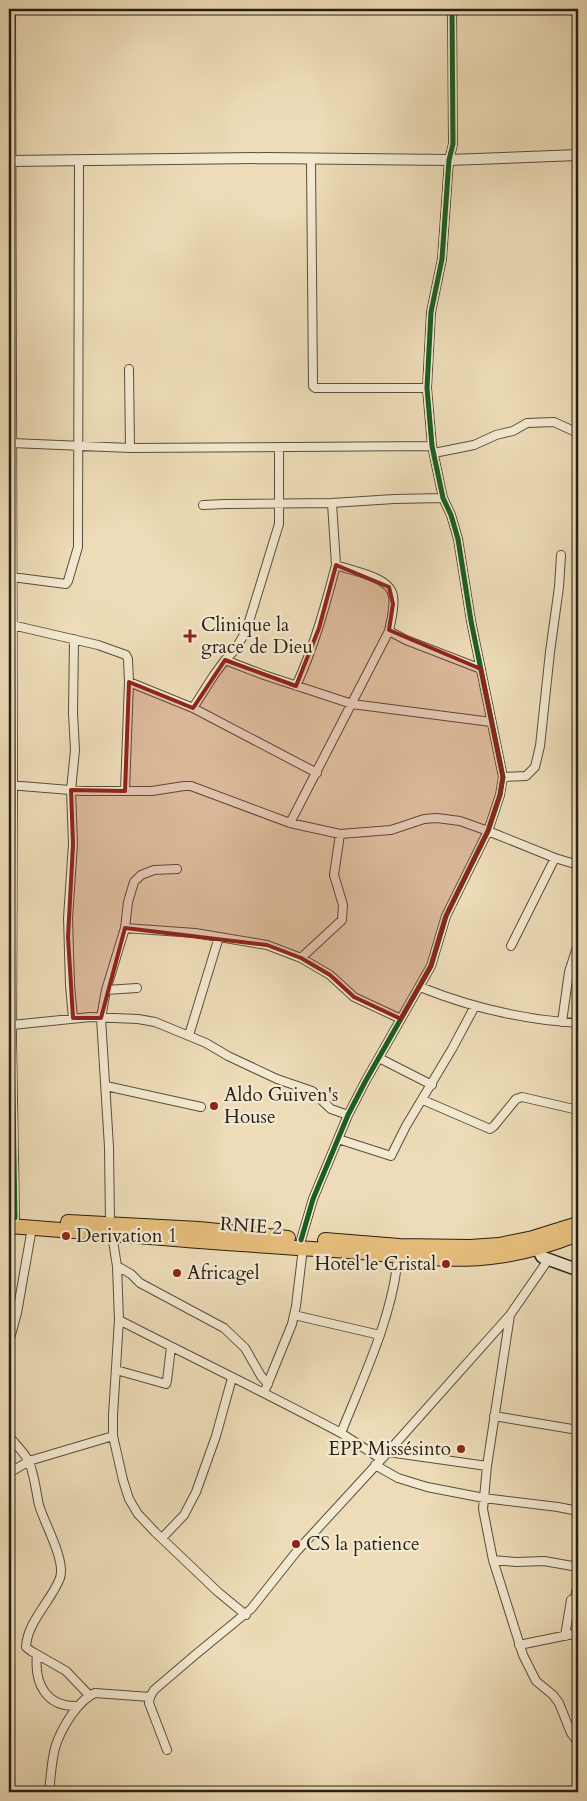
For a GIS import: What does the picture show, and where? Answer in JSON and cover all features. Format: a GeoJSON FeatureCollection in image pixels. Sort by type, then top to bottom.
{"type":"FeatureCollection","features":[{"type":"Feature","properties":{"kind":"highway","name":"RNIE 2"},"geometry":{"type":"LineString","coordinates":[[11,1220],[32,1228],[199,1229],[398,1256],[458,1258],[499,1256],[578,1224]]}},
{"type":"Feature","properties":{"kind":"highway","name":"RNIE 2"},"geometry":{"type":"LineString","coordinates":[[11,1220],[111,1229]]}},
{"type":"Feature","properties":{"kind":"highway","name":"RNIE 2"},"geometry":{"type":"LineString","coordinates":[[302,1244],[356,1242],[399,1246],[470,1247],[535,1242],[578,1234]]}},
{"type":"Feature","properties":{"kind":"main road"},"geometry":{"type":"LineString","coordinates":[[535,1242],[540,1255],[548,1260],[578,1270]]}},
{"type":"Feature","properties":{"kind":"street"},"geometry":{"type":"LineString","coordinates":[[10,9],[12,443],[10,499],[12,625],[11,1220]]}},
{"type":"Feature","properties":{"kind":"street"},"geometry":{"type":"LineString","coordinates":[[264,1393],[287,1340],[294,1315],[302,1244],[313,1199],[348,1115],[420,987],[433,959],[446,916],[488,831],[500,795],[503,777],[471,621],[458,539],[444,498],[433,450],[427,388],[431,312],[442,263],[449,160],[453,144],[452,9]]}},
{"type":"Feature","properties":{"kind":"street"},"geometry":{"type":"LineString","coordinates":[[10,161],[266,158],[449,160],[578,155]]}},
{"type":"Feature","properties":{"kind":"street"},"geometry":{"type":"LineString","coordinates":[[312,159],[314,388],[427,388]]}},
{"type":"Feature","properties":{"kind":"street"},"geometry":{"type":"LineString","coordinates":[[11,582],[63,584],[68,582],[79,542],[77,447],[80,402],[79,160]]}},
{"type":"Feature","properties":{"kind":"street"},"geometry":{"type":"LineString","coordinates":[[129,369],[130,448]]}},
{"type":"Feature","properties":{"kind":"street"},"geometry":{"type":"LineString","coordinates":[[12,443],[130,448],[279,447],[433,450],[472,446],[495,435],[513,431],[527,423],[554,422],[578,433]]}},
{"type":"Feature","properties":{"kind":"street"},"geometry":{"type":"LineString","coordinates":[[193,708],[225,660],[235,650],[246,631],[276,539],[279,524],[279,447]]}},
{"type":"Feature","properties":{"kind":"street"},"geometry":{"type":"LineString","coordinates":[[203,506],[444,498]]}},
{"type":"Feature","properties":{"kind":"street"},"geometry":{"type":"LineString","coordinates":[[296,686],[318,628],[336,565],[332,503]]}},
{"type":"Feature","properties":{"kind":"street"},"geometry":{"type":"LineString","coordinates":[[503,777],[526,776],[535,767],[540,746],[562,555]]}},
{"type":"Feature","properties":{"kind":"street"},"geometry":{"type":"LineString","coordinates":[[290,823],[389,631],[394,604],[389,587],[364,573],[336,565]]}},
{"type":"Feature","properties":{"kind":"street"},"geometry":{"type":"LineString","coordinates":[[12,625],[74,639],[123,653],[128,659],[129,682],[125,791]]}},
{"type":"Feature","properties":{"kind":"street"},"geometry":{"type":"LineString","coordinates":[[389,631],[406,640],[481,669]]}},
{"type":"Feature","properties":{"kind":"street"},"geometry":{"type":"LineString","coordinates":[[74,639],[73,714],[75,750],[70,790],[73,844],[68,936],[74,1018]]}},
{"type":"Feature","properties":{"kind":"street"},"geometry":{"type":"LineString","coordinates":[[225,660],[352,704],[491,722]]}},
{"type":"Feature","properties":{"kind":"street"},"geometry":{"type":"LineString","coordinates":[[129,682],[193,708],[317,773]]}},
{"type":"Feature","properties":{"kind":"street"},"geometry":{"type":"LineString","coordinates":[[11,785],[70,790],[125,791],[152,791],[191,786],[290,823],[340,834],[391,830],[424,819],[437,818],[460,822],[488,831],[555,858],[578,865]]}},
{"type":"Feature","properties":{"kind":"street"},"geometry":{"type":"LineString","coordinates":[[301,958],[342,920],[343,905],[334,875],[340,834]]}},
{"type":"Feature","properties":{"kind":"street"},"geometry":{"type":"LineString","coordinates":[[511,946],[555,858]]}},
{"type":"Feature","properties":{"kind":"street"},"geometry":{"type":"LineString","coordinates":[[177,869],[154,870],[141,875],[134,882],[128,902],[125,928],[106,990],[101,1018],[109,1147],[111,1229],[117,1266],[119,1320],[113,1436],[129,1499],[138,1514],[214,1589],[246,1615]]}},
{"type":"Feature","properties":{"kind":"street"},"geometry":{"type":"LineString","coordinates":[[125,928],[194,933],[266,945],[301,958],[330,975],[354,997],[401,1019]]}},
{"type":"Feature","properties":{"kind":"street"},"geometry":{"type":"LineString","coordinates":[[189,1035],[220,937]]}},
{"type":"Feature","properties":{"kind":"street"},"geometry":{"type":"LineString","coordinates":[[562,1022],[569,972],[578,944]]}},
{"type":"Feature","properties":{"kind":"street"},"geometry":{"type":"LineString","coordinates":[[420,987],[453,1000],[475,1006],[578,1024]]}},
{"type":"Feature","properties":{"kind":"street"},"geometry":{"type":"LineString","coordinates":[[106,990],[137,988]]}},
{"type":"Feature","properties":{"kind":"street"},"geometry":{"type":"LineString","coordinates":[[338,1139],[391,1156],[406,1126],[432,1085],[475,1006]]}},
{"type":"Feature","properties":{"kind":"street"},"geometry":{"type":"LineString","coordinates":[[12,1026],[74,1018],[138,1019],[155,1022],[189,1035],[277,1079],[312,1092],[331,1109],[348,1115]]}},
{"type":"Feature","properties":{"kind":"street"},"geometry":{"type":"LineString","coordinates":[[379,1058],[432,1085]]}},
{"type":"Feature","properties":{"kind":"street"},"geometry":{"type":"LineString","coordinates":[[106,1086],[201,1107]]}},
{"type":"Feature","properties":{"kind":"street"},"geometry":{"type":"LineString","coordinates":[[423,1100],[490,1129],[516,1100],[522,1097],[578,1110]]}},
{"type":"Feature","properties":{"kind":"street"},"geometry":{"type":"LineString","coordinates":[[9,1342],[13,1312],[32,1228]]}},
{"type":"Feature","properties":{"kind":"street"},"geometry":{"type":"LineString","coordinates":[[341,1434],[380,1335],[390,1298],[398,1256]]}},
{"type":"Feature","properties":{"kind":"street"},"geometry":{"type":"LineString","coordinates":[[168,1750],[149,1703],[154,1690],[246,1615],[298,1551],[510,1314],[548,1260]]}},
{"type":"Feature","properties":{"kind":"street"},"geometry":{"type":"LineString","coordinates":[[117,1266],[132,1274],[140,1283],[224,1328],[245,1348],[261,1376],[268,1384]]}},
{"type":"Feature","properties":{"kind":"street"},"geometry":{"type":"LineString","coordinates":[[510,1314],[487,1466],[483,1509],[493,1560],[519,1645],[536,1681],[553,1694],[559,1703],[571,1733],[578,1743]]}},
{"type":"Feature","properties":{"kind":"street"},"geometry":{"type":"LineString","coordinates":[[294,1315],[380,1335]]}},
{"type":"Feature","properties":{"kind":"street"},"geometry":{"type":"LineString","coordinates":[[119,1320],[341,1434],[380,1459]]}},
{"type":"Feature","properties":{"kind":"street"},"geometry":{"type":"LineString","coordinates":[[116,1370],[166,1384],[168,1381],[171,1347]]}},
{"type":"Feature","properties":{"kind":"street"},"geometry":{"type":"LineString","coordinates":[[162,1538],[184,1515],[196,1492],[216,1436],[232,1378]]}},
{"type":"Feature","properties":{"kind":"street"},"geometry":{"type":"LineString","coordinates":[[494,1416],[578,1430]]}},
{"type":"Feature","properties":{"kind":"street"},"geometry":{"type":"LineString","coordinates":[[9,1436],[29,1461],[40,1507],[61,1568],[60,1578],[36,1618],[26,1642],[26,1647],[66,1671],[90,1695]]}},
{"type":"Feature","properties":{"kind":"street"},"geometry":{"type":"LineString","coordinates":[[9,1473],[29,1461],[113,1436]]}},
{"type":"Feature","properties":{"kind":"street"},"geometry":{"type":"LineString","coordinates":[[388,1452],[487,1466]]}},
{"type":"Feature","properties":{"kind":"street"},"geometry":{"type":"LineString","coordinates":[[375,1465],[409,1482],[484,1498],[578,1511]]}},
{"type":"Feature","properties":{"kind":"street"},"geometry":{"type":"LineString","coordinates":[[493,1560],[516,1562],[544,1561],[578,1567]]}},
{"type":"Feature","properties":{"kind":"street"},"geometry":{"type":"LineString","coordinates":[[565,1636],[571,1600],[574,1601],[578,1584]]}},
{"type":"Feature","properties":{"kind":"street"},"geometry":{"type":"LineString","coordinates":[[519,1645],[578,1633]]}},
{"type":"Feature","properties":{"kind":"street"},"geometry":{"type":"LineString","coordinates":[[37,1655],[35,1670],[41,1689],[55,1702],[68,1707],[78,1706]]}},
{"type":"Feature","properties":{"kind":"street"},"geometry":{"type":"LineString","coordinates":[[49,1792],[52,1759],[56,1744],[61,1731],[78,1706],[90,1695],[100,1692],[150,1697]]}},
{"type":"Feature","properties":{"kind":"highlighted area"},"geometry":{"type":"Polygon","coordinates":[[[336,565],[389,587],[393,604],[389,630],[481,669],[503,777],[500,795],[488,831],[446,916],[431,966],[401,1019],[354,997],[330,975],[301,958],[267,945],[125,928],[101,1018],[73,1018],[68,937],[73,844],[71,790],[125,791],[129,682],[193,708],[225,660],[296,686],[319,628],[336,565]]]}},
{"type":"Feature","properties":{"kind":"cycle path"},"geometry":{"type":"LineString","coordinates":[[11,9],[12,1042],[15,1218]]}},
{"type":"Feature","properties":{"kind":"cycle path"},"geometry":{"type":"LineString","coordinates":[[301,1240],[313,1199],[348,1115],[431,966],[446,916],[488,831],[500,795],[503,777],[471,621],[458,539],[451,515],[443,498],[432,446],[427,388],[431,312],[442,259],[449,160],[453,144],[452,9]]}},
{"type":"Feature","properties":{"kind":"place","name":"Clinique la grace de Dieu"},"geometry":{"type":"Point","coordinates":[190,636]}},
{"type":"Feature","properties":{"kind":"place","name":"Aldo Guiven's House"},"geometry":{"type":"Point","coordinates":[214,1106]}},
{"type":"Feature","properties":{"kind":"place","name":"Derivation 1"},"geometry":{"type":"Point","coordinates":[66,1236]}},
{"type":"Feature","properties":{"kind":"place","name":"Hotel le Cristal"},"geometry":{"type":"Point","coordinates":[446,1264]}},
{"type":"Feature","properties":{"kind":"place","name":"Africagel"},"geometry":{"type":"Point","coordinates":[177,1273]}},
{"type":"Feature","properties":{"kind":"place","name":"EPP Missésinto"},"geometry":{"type":"Point","coordinates":[461,1449]}},
{"type":"Feature","properties":{"kind":"place","name":"CS la patience"},"geometry":{"type":"Point","coordinates":[296,1544]}}]}
